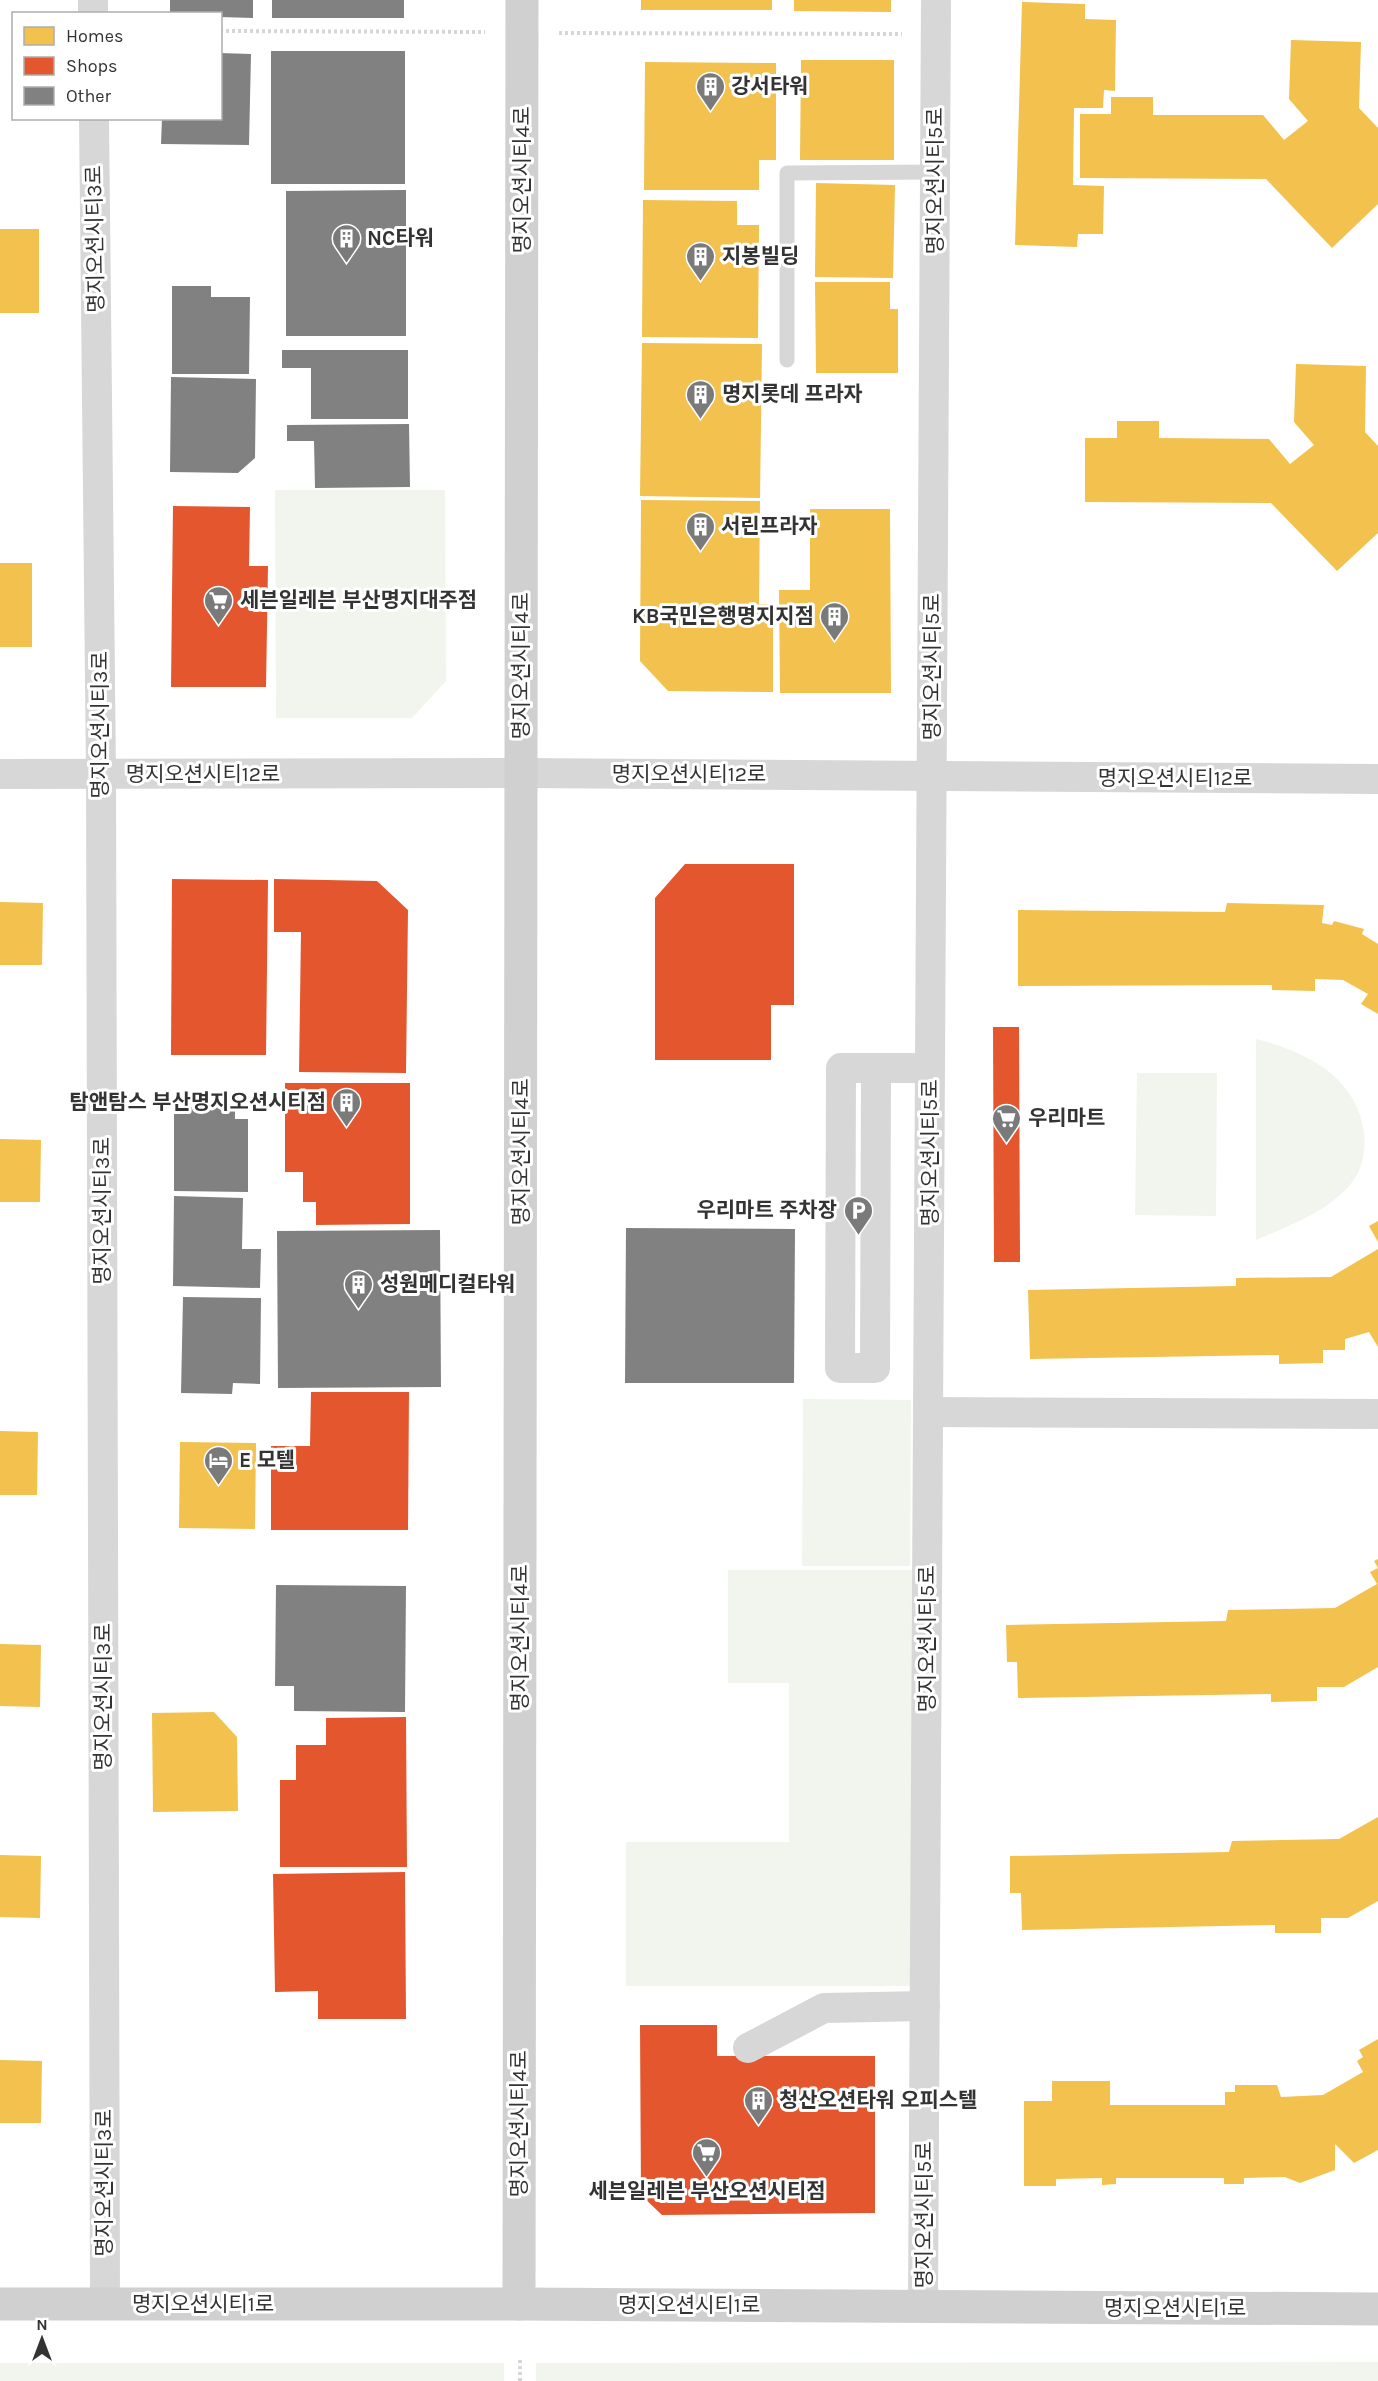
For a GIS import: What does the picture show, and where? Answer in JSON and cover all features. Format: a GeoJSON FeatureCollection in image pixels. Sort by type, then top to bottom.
{"type":"FeatureCollection","features":[{"type":"Feature","properties":{"kind":"main road","name":"명지오션시티4로"},"geometry":{"type":"LineString","coordinates":[[519,2304],[522,0]]}},
{"type":"Feature","properties":{"kind":"main road","name":"명지오션시티1로"},"geometry":{"type":"LineString","coordinates":[[0,2304],[519,2304],[1378,2309]]}},
{"type":"Feature","properties":{"kind":"street","name":"명지오션시티5로"},"geometry":{"type":"LineString","coordinates":[[923,2306],[936,0]]}},
{"type":"Feature","properties":{"kind":"street","name":"명지오션시티3로"},"geometry":{"type":"LineString","coordinates":[[94,120],[100,774],[105,2304]]}},
{"type":"Feature","properties":{"kind":"street","name":"명지오션시티12로"},"geometry":{"type":"LineString","coordinates":[[0,774],[521,773],[1378,779]]}},
{"type":"Feature","properties":{"kind":"street"},"geometry":{"type":"LineString","coordinates":[[876,1068],[875,1368],[840,1368],[841,1068],[876,1068],[930,1068]]}},
{"type":"Feature","properties":{"kind":"street"},"geometry":{"type":"LineString","coordinates":[[928,1412],[1378,1414]]}},
{"type":"Feature","properties":{"kind":"street"},"geometry":{"type":"LineString","coordinates":[[748,2048],[824,2008],[925,2006]]}},
{"type":"Feature","properties":{"kind":"lane"},"geometry":{"type":"LineString","coordinates":[[786,360],[786,173],[935,172]]}},
{"type":"Feature","properties":{"kind":"path"},"geometry":{"type":"LineString","coordinates":[[222,31],[936,34]]}},
{"type":"Feature","properties":{"kind":"path"},"geometry":{"type":"LineString","coordinates":[[520,2360],[520,2381]]}},
{"type":"Feature","properties":{"kind":"shaded area"},"geometry":{"type":"Polygon","coordinates":[[[275,490],[445,490],[446,681],[412,718],[276,718],[275,490]]]}},
{"type":"Feature","properties":{"kind":"shaded area"},"geometry":{"type":"Polygon","coordinates":[[[1256,1039],[1310,1059],[1340,1082],[1360,1114],[1364,1134],[1364,1154],[1358,1174],[1340,1195],[1306,1218],[1256,1240],[1256,1039]]]}},
{"type":"Feature","properties":{"kind":"shaded area"},"geometry":{"type":"Polygon","coordinates":[[[1137,1073],[1217,1073],[1216,1216],[1135,1215],[1137,1073]]]}},
{"type":"Feature","properties":{"kind":"shaded area"},"geometry":{"type":"Polygon","coordinates":[[[803,1399],[911,1400],[910,1566],[802,1566],[803,1399]]]}},
{"type":"Feature","properties":{"kind":"shaded area"},"geometry":{"type":"Polygon","coordinates":[[[728,1570],[912,1570],[912,1986],[626,1986],[626,1842],[789,1842],[789,1683],[728,1683],[728,1570]]]}},
{"type":"Feature","properties":{"kind":"shaded area"},"geometry":{"type":"Polygon","coordinates":[[[1378,2362],[1378,2381],[536,2381],[536,2363],[1378,2362]]]}},
{"type":"Feature","properties":{"kind":"shaded area"},"geometry":{"type":"Polygon","coordinates":[[[0,2363],[504,2363],[504,2381],[0,2381],[0,2363]]]}},
{"type":"Feature","properties":{"kind":"building: Homes"},"geometry":{"type":"Polygon","coordinates":[[[641,0],[772,0],[772,10],[641,10],[641,0]]]}},
{"type":"Feature","properties":{"kind":"building: Homes"},"geometry":{"type":"Polygon","coordinates":[[[794,0],[891,0],[891,12],[794,11],[794,0]]]}},
{"type":"Feature","properties":{"kind":"building: Homes"},"geometry":{"type":"Polygon","coordinates":[[[1022,2],[1085,4],[1085,19],[1116,20],[1115,91],[1104,90],[1103,108],[1074,108],[1073,185],[1104,186],[1103,234],[1078,234],[1077,247],[1015,245],[1022,2]]]}},
{"type":"Feature","properties":{"kind":"building: Homes"},"geometry":{"type":"Polygon","coordinates":[[[1291,40],[1361,42],[1359,108],[1378,128],[1378,204],[1332,248],[1266,179],[1080,178],[1080,114],[1111,114],[1111,97],[1153,97],[1153,115],[1263,115],[1284,140],[1308,121],[1289,99],[1291,40]]]}},
{"type":"Feature","properties":{"kind":"building: Homes"},"geometry":{"type":"Polygon","coordinates":[[[801,60],[894,60],[894,160],[800,160],[801,60]]]}},
{"type":"Feature","properties":{"kind":"building: Homes","name":"강서타워"},"geometry":{"type":"Polygon","coordinates":[[[645,62],[776,63],[776,160],[759,160],[759,190],[644,190],[645,62]]]}},
{"type":"Feature","properties":{"kind":"building: Homes"},"geometry":{"type":"Polygon","coordinates":[[[816,183],[895,185],[893,278],[815,277],[816,183]]]}},
{"type":"Feature","properties":{"kind":"building: Homes","name":"지봉빌딩"},"geometry":{"type":"Polygon","coordinates":[[[643,200],[737,201],[737,225],[759,225],[758,338],[642,337],[643,200]]]}},
{"type":"Feature","properties":{"kind":"building: Homes"},"geometry":{"type":"Polygon","coordinates":[[[0,229],[39,229],[39,313],[0,313],[0,229]]]}},
{"type":"Feature","properties":{"kind":"building: Homes"},"geometry":{"type":"Polygon","coordinates":[[[815,282],[890,282],[890,309],[898,309],[898,373],[816,373],[815,282]]]}},
{"type":"Feature","properties":{"kind":"building: Homes","name":"명지롯데 프라자"},"geometry":{"type":"Polygon","coordinates":[[[642,343],[762,344],[760,498],[640,496],[642,343]]]}},
{"type":"Feature","properties":{"kind":"building: Homes"},"geometry":{"type":"Polygon","coordinates":[[[1296,364],[1366,366],[1365,432],[1378,446],[1378,533],[1337,571],[1271,503],[1085,502],[1085,438],[1117,438],[1117,421],[1159,421],[1159,438],[1269,439],[1290,464],[1314,445],[1294,422],[1296,364]]]}},
{"type":"Feature","properties":{"kind":"building: Homes","name":"서린프라자"},"geometry":{"type":"Polygon","coordinates":[[[641,500],[760,501],[759,604],[773,604],[773,692],[668,691],[640,661],[641,500]]]}},
{"type":"Feature","properties":{"kind":"building: Homes","name":"KB국민은행명지지점"},"geometry":{"type":"Polygon","coordinates":[[[810,509],[890,509],[891,693],[780,693],[779,590],[810,590],[810,509]]]}},
{"type":"Feature","properties":{"kind":"building: Homes"},"geometry":{"type":"Polygon","coordinates":[[[0,563],[32,563],[32,647],[0,647],[0,563]]]}},
{"type":"Feature","properties":{"kind":"building: Homes"},"geometry":{"type":"Polygon","coordinates":[[[0,902],[43,903],[42,965],[0,965],[0,902]]]}},
{"type":"Feature","properties":{"kind":"building: Homes"},"geometry":{"type":"Polygon","coordinates":[[[1227,903],[1324,905],[1322,923],[1332,925],[1334,921],[1364,929],[1362,934],[1378,944],[1378,1014],[1361,1004],[1368,994],[1343,980],[1315,979],[1315,991],[1272,990],[1272,985],[1018,986],[1018,910],[1225,912],[1227,903]]]}},
{"type":"Feature","properties":{"kind":"building: Homes"},"geometry":{"type":"Polygon","coordinates":[[[0,1139],[41,1140],[40,1202],[0,1202],[0,1139]]]}},
{"type":"Feature","properties":{"kind":"building: Homes"},"geometry":{"type":"Polygon","coordinates":[[[1378,1221],[1378,1242],[1369,1226],[1378,1221]]]}},
{"type":"Feature","properties":{"kind":"building: Homes"},"geometry":{"type":"Polygon","coordinates":[[[1378,1249],[1378,1347],[1369,1332],[1345,1339],[1345,1350],[1323,1350],[1323,1363],[1279,1364],[1279,1355],[1030,1359],[1028,1290],[1236,1286],[1236,1278],[1331,1277],[1378,1249]]]}},
{"type":"Feature","properties":{"kind":"building: Homes"},"geometry":{"type":"Polygon","coordinates":[[[0,1431],[38,1432],[37,1495],[0,1495],[0,1431]]]}},
{"type":"Feature","properties":{"kind":"building: Homes","name":"E 모텔"},"geometry":{"type":"Polygon","coordinates":[[[180,1442],[256,1443],[255,1529],[179,1528],[180,1442]]]}},
{"type":"Feature","properties":{"kind":"building: Homes"},"geometry":{"type":"Polygon","coordinates":[[[1378,1568],[1378,1667],[1344,1687],[1317,1687],[1317,1701],[1271,1702],[1271,1694],[1018,1698],[1017,1662],[1007,1662],[1006,1625],[1226,1621],[1228,1610],[1335,1608],[1377,1584],[1370,1572],[1378,1568]]]}},
{"type":"Feature","properties":{"kind":"building: Homes"},"geometry":{"type":"Polygon","coordinates":[[[0,1644],[41,1645],[40,1707],[0,1706],[0,1644]]]}},
{"type":"Feature","properties":{"kind":"building: Homes"},"geometry":{"type":"Polygon","coordinates":[[[214,1712],[237,1737],[238,1811],[153,1812],[152,1713],[214,1712]]]}},
{"type":"Feature","properties":{"kind":"building: Homes"},"geometry":{"type":"Polygon","coordinates":[[[1378,1817],[1378,1901],[1348,1918],[1321,1918],[1321,1933],[1275,1933],[1275,1925],[1022,1930],[1021,1893],[1010,1893],[1010,1856],[1229,1852],[1232,1841],[1339,1839],[1378,1817]]]}},
{"type":"Feature","properties":{"kind":"building: Homes"},"geometry":{"type":"Polygon","coordinates":[[[0,1855],[41,1856],[40,1918],[0,1917],[0,1855]]]}},
{"type":"Feature","properties":{"kind":"building: Homes"},"geometry":{"type":"Polygon","coordinates":[[[1378,2039],[1378,2150],[1354,2163],[1335,2144],[1335,2170],[1300,2183],[1285,2177],[1244,2178],[1244,2184],[1224,2184],[1224,2178],[1116,2178],[1116,2184],[1102,2185],[1102,2178],[1056,2179],[1056,2186],[1024,2186],[1024,2101],[1052,2101],[1052,2081],[1110,2081],[1110,2105],[1225,2105],[1225,2092],[1235,2092],[1235,2085],[1277,2085],[1281,2097],[1323,2095],[1363,2072],[1357,2061],[1363,2057],[1359,2050],[1378,2039]]]}},
{"type":"Feature","properties":{"kind":"building: Homes"},"geometry":{"type":"Polygon","coordinates":[[[0,2060],[42,2061],[41,2123],[0,2123],[0,2060]]]}},
{"type":"Feature","properties":{"kind":"building: Shops","name":"세븐일레븐 부산명지대주점"},"geometry":{"type":"Polygon","coordinates":[[[173,506],[250,507],[249,566],[268,566],[266,687],[171,687],[173,506]]]}},
{"type":"Feature","properties":{"kind":"building: Shops"},"geometry":{"type":"Polygon","coordinates":[[[685,864],[794,864],[794,1005],[771,1005],[771,1060],[655,1060],[655,898],[685,864]]]}},
{"type":"Feature","properties":{"kind":"building: Shops"},"geometry":{"type":"Polygon","coordinates":[[[172,879],[268,880],[266,1055],[171,1055],[172,879]]]}},
{"type":"Feature","properties":{"kind":"building: Shops"},"geometry":{"type":"Polygon","coordinates":[[[274,879],[377,881],[408,910],[406,1073],[299,1072],[301,932],[274,932],[274,879]]]}},
{"type":"Feature","properties":{"kind":"building: Shops","name":"우리마트"},"geometry":{"type":"Polygon","coordinates":[[[993,1027],[1019,1027],[1020,1262],[994,1262],[993,1027]]]}},
{"type":"Feature","properties":{"kind":"building: Shops","name":"탐앤탐스 부산명지오션시티점"},"geometry":{"type":"Polygon","coordinates":[[[285,1083],[410,1083],[410,1224],[316,1225],[316,1202],[303,1202],[303,1172],[285,1172],[285,1083]]]}},
{"type":"Feature","properties":{"kind":"building: Shops"},"geometry":{"type":"Polygon","coordinates":[[[311,1392],[409,1392],[408,1530],[271,1530],[271,1446],[310,1446],[311,1392]]]}},
{"type":"Feature","properties":{"kind":"building: Shops"},"geometry":{"type":"Polygon","coordinates":[[[406,1717],[407,1867],[280,1867],[280,1780],[296,1780],[296,1745],[326,1745],[326,1718],[406,1717]]]}},
{"type":"Feature","properties":{"kind":"building: Shops"},"geometry":{"type":"Polygon","coordinates":[[[405,1872],[406,2019],[318,2019],[318,1991],[275,1992],[273,1874],[405,1872]]]}},
{"type":"Feature","properties":{"kind":"building: Shops","name":"청산오션타워 오피스텔"},"geometry":{"type":"Polygon","coordinates":[[[640,2025],[717,2025],[717,2056],[875,2056],[875,2213],[662,2215],[641,2195],[640,2025]]]}},
{"type":"Feature","properties":{"kind":"building: Other"},"geometry":{"type":"Polygon","coordinates":[[[170,0],[253,0],[253,18],[222,17],[222,12],[170,12],[170,0]]]}},
{"type":"Feature","properties":{"kind":"building: Other"},"geometry":{"type":"Polygon","coordinates":[[[272,0],[404,0],[404,18],[272,18],[272,0]]]}},
{"type":"Feature","properties":{"kind":"building: Other"},"geometry":{"type":"Polygon","coordinates":[[[271,51],[405,51],[405,184],[271,184],[271,51]]]}},
{"type":"Feature","properties":{"kind":"building: Other"},"geometry":{"type":"Polygon","coordinates":[[[222,53],[251,54],[249,145],[161,144],[162,120],[222,120],[222,53]]]}},
{"type":"Feature","properties":{"kind":"building: Other","name":"NC타워"},"geometry":{"type":"Polygon","coordinates":[[[406,190],[406,336],[286,336],[286,191],[406,190]]]}},
{"type":"Feature","properties":{"kind":"building: Other"},"geometry":{"type":"Polygon","coordinates":[[[172,286],[211,286],[211,297],[250,297],[249,374],[172,374],[172,286]]]}},
{"type":"Feature","properties":{"kind":"building: Other"},"geometry":{"type":"Polygon","coordinates":[[[282,350],[408,350],[408,419],[311,419],[311,368],[282,368],[282,350]]]}},
{"type":"Feature","properties":{"kind":"building: Other"},"geometry":{"type":"Polygon","coordinates":[[[171,377],[256,379],[255,458],[238,473],[170,472],[171,377]]]}},
{"type":"Feature","properties":{"kind":"building: Other"},"geometry":{"type":"Polygon","coordinates":[[[409,424],[410,487],[315,488],[314,441],[287,441],[287,425],[409,424]]]}},
{"type":"Feature","properties":{"kind":"building: Other"},"geometry":{"type":"Polygon","coordinates":[[[174,1107],[235,1107],[235,1119],[248,1119],[248,1192],[174,1191],[174,1107]]]}},
{"type":"Feature","properties":{"kind":"building: Other"},"geometry":{"type":"Polygon","coordinates":[[[174,1196],[243,1198],[242,1249],[261,1249],[260,1288],[173,1286],[174,1196]]]}},
{"type":"Feature","properties":{"kind":"building: Other"},"geometry":{"type":"Polygon","coordinates":[[[626,1228],[795,1229],[794,1383],[625,1383],[626,1228]]]}},
{"type":"Feature","properties":{"kind":"building: Other","name":"성원메디컬타워"},"geometry":{"type":"Polygon","coordinates":[[[440,1230],[441,1387],[278,1388],[277,1231],[440,1230]]]}},
{"type":"Feature","properties":{"kind":"building: Other"},"geometry":{"type":"Polygon","coordinates":[[[183,1297],[261,1298],[260,1384],[233,1383],[232,1394],[181,1393],[183,1297]]]}},
{"type":"Feature","properties":{"kind":"building: Other"},"geometry":{"type":"Polygon","coordinates":[[[276,1585],[406,1586],[405,1712],[294,1711],[294,1686],[275,1686],[276,1585]]]}},
{"type":"Feature","properties":{"kind":"place","name":"강서타워"},"geometry":{"type":"Point","coordinates":[710,112]}},
{"type":"Feature","properties":{"kind":"place","name":"NC타워"},"geometry":{"type":"Point","coordinates":[346,264]}},
{"type":"Feature","properties":{"kind":"place","name":"지봉빌딩"},"geometry":{"type":"Point","coordinates":[701,282]}},
{"type":"Feature","properties":{"kind":"place","name":"명지롯데 프라자"},"geometry":{"type":"Point","coordinates":[701,420]}},
{"type":"Feature","properties":{"kind":"place","name":"서린프라자"},"geometry":{"type":"Point","coordinates":[700,552]}},
{"type":"Feature","properties":{"kind":"place","name":"세븐일레븐 부산명지대주점"},"geometry":{"type":"Point","coordinates":[219,626]}},
{"type":"Feature","properties":{"kind":"place","name":"KB국민은행명지지점"},"geometry":{"type":"Point","coordinates":[835,642]}},
{"type":"Feature","properties":{"kind":"place","name":"탐앤탐스 부산명지오션시티점"},"geometry":{"type":"Point","coordinates":[347,1128]}},
{"type":"Feature","properties":{"kind":"place","name":"우리마트"},"geometry":{"type":"Point","coordinates":[1007,1144]}},
{"type":"Feature","properties":{"kind":"place","name":"우리마트 주차장"},"geometry":{"type":"Point","coordinates":[858,1236]}},
{"type":"Feature","properties":{"kind":"place","name":"성원메디컬타워"},"geometry":{"type":"Point","coordinates":[359,1310]}},
{"type":"Feature","properties":{"kind":"place","name":"E 모텔"},"geometry":{"type":"Point","coordinates":[218,1486]}},
{"type":"Feature","properties":{"kind":"place","name":"청산오션타워 오피스텔"},"geometry":{"type":"Point","coordinates":[758,2126]}},
{"type":"Feature","properties":{"kind":"place","name":"세븐일레븐 부산오션시티점"},"geometry":{"type":"Point","coordinates":[707,2178]}}]}
